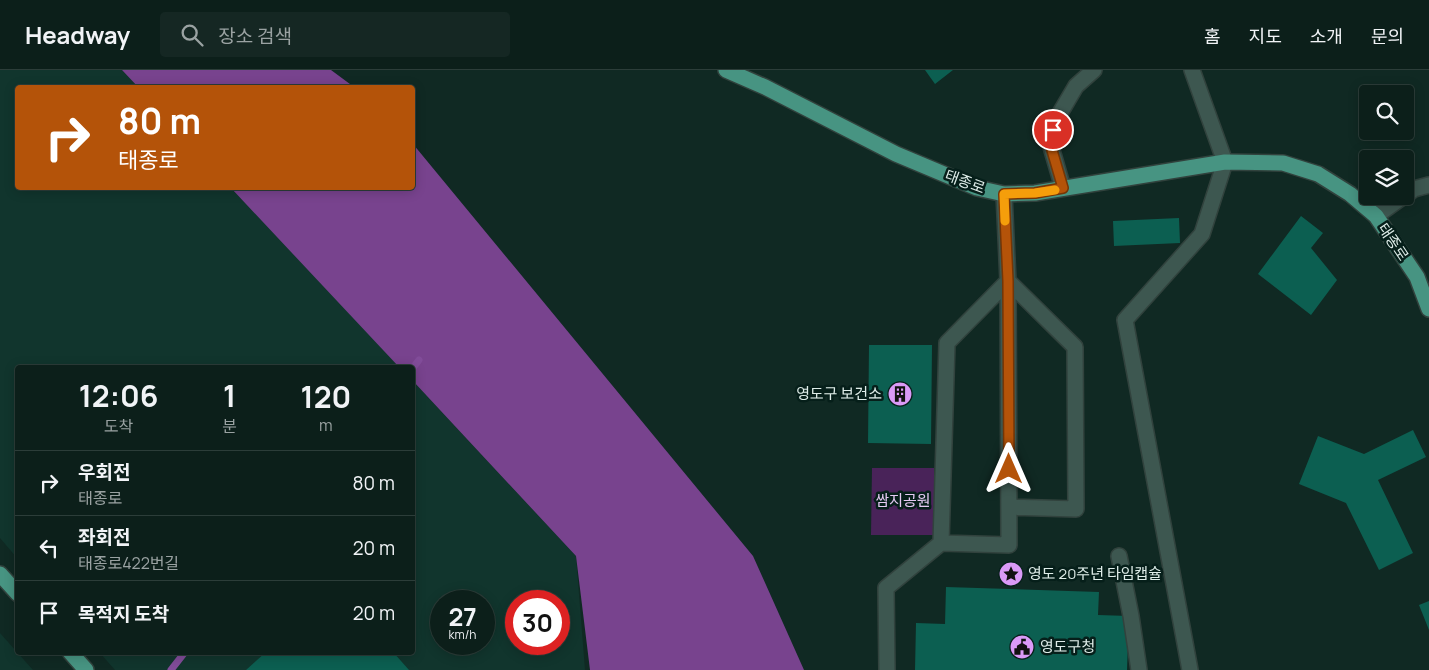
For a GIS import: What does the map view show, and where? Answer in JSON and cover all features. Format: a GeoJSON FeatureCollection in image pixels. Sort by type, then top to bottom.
{"type":"FeatureCollection","features":[{"type":"Feature","properties":{"kind":"main road","name":"태종로"},"geometry":{"type":"LineString","coordinates":[[726,70],[765,86],[896,154],[977,188],[1004,194],[1035,193],[1225,162],[1283,163],[1318,174],[1350,194],[1376,216],[1417,278],[1429,309]]}},
{"type":"Feature","properties":{"kind":"main road"},"geometry":{"type":"LineString","coordinates":[[0,574],[15,591]]}},
{"type":"Feature","properties":{"kind":"main road"},"geometry":{"type":"LineString","coordinates":[[73,655],[86,670]]}},
{"type":"Feature","properties":{"kind":"street"},"geometry":{"type":"LineString","coordinates":[[1063,188],[1049,140],[1056,120],[1076,86],[1094,70]]}},
{"type":"Feature","properties":{"kind":"street"},"geometry":{"type":"LineString","coordinates":[[1190,670],[1125,320],[1202,234],[1225,162],[1192,70]]}},
{"type":"Feature","properties":{"kind":"street"},"geometry":{"type":"LineString","coordinates":[[1414,189],[1429,185]]}},
{"type":"Feature","properties":{"kind":"street"},"geometry":{"type":"LineString","coordinates":[[887,670],[886,588],[940,543],[1009,545],[1008,281],[1004,194]]}},
{"type":"Feature","properties":{"kind":"street"},"geometry":{"type":"LineString","coordinates":[[1376,216],[1392,205]]}},
{"type":"Feature","properties":{"kind":"street"},"geometry":{"type":"LineString","coordinates":[[1008,281],[1075,347],[1076,509],[1010,507]]}},
{"type":"Feature","properties":{"kind":"street"},"geometry":{"type":"LineString","coordinates":[[940,543],[947,343],[1008,281]]}},
{"type":"Feature","properties":{"kind":"street"},"geometry":{"type":"LineString","coordinates":[[1119,556],[1139,670]]}},
{"type":"Feature","properties":{"kind":"shaded area"},"geometry":{"type":"Polygon","coordinates":[[[0,70],[122,70],[136,85],[15,85],[15,190],[233,190],[398,365],[15,365],[15,556],[0,538],[0,70]]]}},
{"type":"Feature","properties":{"kind":"shaded area"},"geometry":{"type":"Polygon","coordinates":[[[122,70],[331,70],[351,85],[136,85],[122,70]]]}},
{"type":"Feature","properties":{"kind":"shaded area"},"geometry":{"type":"Polygon","coordinates":[[[415,146],[753,556],[804,670],[590,670],[576,556],[415,383],[415,365],[397,365],[233,190],[415,190],[415,146]]]}},
{"type":"Feature","properties":{"kind":"shaded area"},"geometry":{"type":"Polygon","coordinates":[[[415,383],[576,556],[585,670],[115,670],[102,655],[415,655],[415,383]]]}},
{"type":"Feature","properties":{"kind":"shaded area"},"geometry":{"type":"Polygon","coordinates":[[[0,633],[15,650],[15,655],[20,655],[33,670],[0,670],[0,633]]]}},
{"type":"Feature","properties":{"kind":"green space","name":"쌈지공원"},"geometry":{"type":"Polygon","coordinates":[[[872,468],[934,468],[934,535],[871,535],[872,468]]]}},
{"type":"Feature","properties":{"kind":"building"},"geometry":{"type":"Polygon","coordinates":[[[925,70],[953,70],[935,84],[925,70]]]}},
{"type":"Feature","properties":{"kind":"building"},"geometry":{"type":"Polygon","coordinates":[[[1301,216],[1323,233],[1311,248],[1337,280],[1311,315],[1258,274],[1301,216]]]}},
{"type":"Feature","properties":{"kind":"building"},"geometry":{"type":"Polygon","coordinates":[[[1179,218],[1180,243],[1114,246],[1113,221],[1179,218]]]}},
{"type":"Feature","properties":{"kind":"building","name":"영도구 보건소"},"geometry":{"type":"Polygon","coordinates":[[[869,345],[932,345],[931,444],[868,443],[869,345]]]}},
{"type":"Feature","properties":{"kind":"building"},"geometry":{"type":"Polygon","coordinates":[[[1413,430],[1426,457],[1378,480],[1413,553],[1379,570],[1346,503],[1299,484],[1318,436],[1364,454],[1413,430]]]}},
{"type":"Feature","properties":{"kind":"building","name":"영도구청"},"geometry":{"type":"Polygon","coordinates":[[[946,587],[1099,592],[1098,615],[1129,616],[1127,670],[915,670],[916,623],[945,624],[946,587]]]}},
{"type":"Feature","properties":{"kind":"building"},"geometry":{"type":"Polygon","coordinates":[[[1429,601],[1429,630],[1419,605],[1429,601]]]}},
{"type":"Feature","properties":{"kind":"building"},"geometry":{"type":"Polygon","coordinates":[[[263,655],[396,655],[409,670],[246,670],[263,655]]]}},
{"type":"Feature","properties":{"kind":"waterway"},"geometry":{"type":"LineString","coordinates":[[415,365],[419,360]]}},
{"type":"Feature","properties":{"kind":"waterway"},"geometry":{"type":"LineString","coordinates":[[171,670],[183,655]]}},
{"type":"Feature","properties":{"kind":"slow traffic"},"geometry":{"type":"LineString","coordinates":[[1005,221],[1004,194],[1055,190]]}},
{"type":"Feature","properties":{"kind":"place","name":"영도구 보건소"},"geometry":{"type":"Point","coordinates":[900,394]}},
{"type":"Feature","properties":{"kind":"place","name":"영도 20주년 타임캡슐"},"geometry":{"type":"Point","coordinates":[1011,574]}},
{"type":"Feature","properties":{"kind":"place","name":"영도구청"},"geometry":{"type":"Point","coordinates":[1022,647]}},
{"type":"Feature","properties":{"kind":"route"},"geometry":{"type":"LineString","coordinates":[[1009,469],[1008,281],[1004,194],[1035,193],[1063,188],[1049,140],[1053,130]]}}]}
